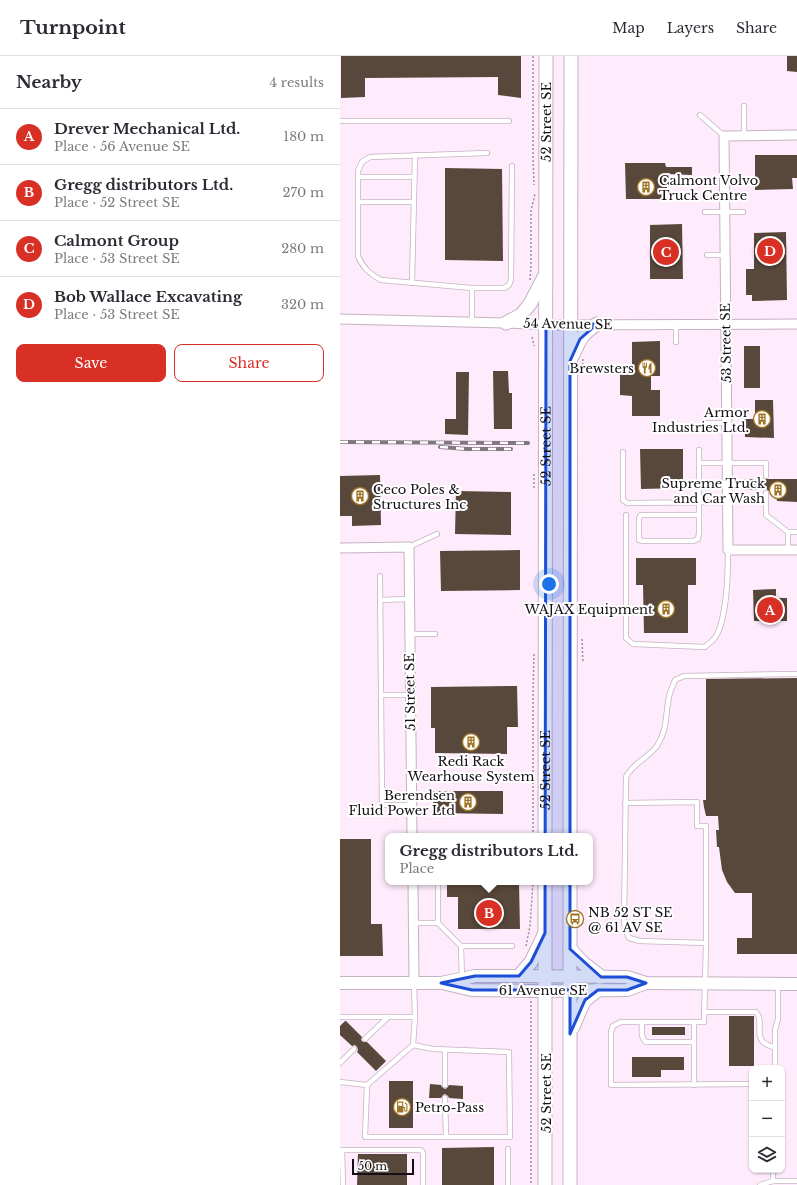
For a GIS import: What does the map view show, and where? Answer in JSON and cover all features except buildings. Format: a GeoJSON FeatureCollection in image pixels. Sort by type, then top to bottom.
{"type":"FeatureCollection","features":[{"type":"Feature","properties":{"kind":"main road","name":"52 Street SE"},"geometry":{"type":"LineString","coordinates":[[545,833],[546,56]]}},
{"type":"Feature","properties":{"kind":"main road","name":"52 Street SE"},"geometry":{"type":"LineString","coordinates":[[570,833],[571,56]]}},
{"type":"Feature","properties":{"kind":"main road"},"geometry":{"type":"LineString","coordinates":[[506,323],[521,315],[530,304],[546,274]]}},
{"type":"Feature","properties":{"kind":"main road"},"geometry":{"type":"LineString","coordinates":[[570,361],[580,339],[586,332],[597,324]]}},
{"type":"Feature","properties":{"kind":"main road","name":"52 Street SE"},"geometry":{"type":"LineString","coordinates":[[545,885],[546,1185]]}},
{"type":"Feature","properties":{"kind":"main road","name":"52 Street SE"},"geometry":{"type":"LineString","coordinates":[[570,885],[570,1185]]}},
{"type":"Feature","properties":{"kind":"main road"},"geometry":{"type":"LineString","coordinates":[[519,976],[530,962],[545,933]]}},
{"type":"Feature","properties":{"kind":"main road"},"geometry":{"type":"LineString","coordinates":[[570,949],[583,963],[601,977]]}},
{"type":"Feature","properties":{"kind":"main road"},"geometry":{"type":"LineString","coordinates":[[570,1034],[585,1000],[598,990]]}},
{"type":"Feature","properties":{"kind":"street"},"geometry":{"type":"LineString","coordinates":[[724,136],[797,135]]}},
{"type":"Feature","properties":{"kind":"street","name":"53 Street SE"},"geometry":{"type":"LineString","coordinates":[[724,136],[728,550]]}},
{"type":"Feature","properties":{"kind":"street","name":"54 Avenue SE"},"geometry":{"type":"LineString","coordinates":[[340,319],[546,324],[797,324]]}},
{"type":"Feature","properties":{"kind":"street"},"geometry":{"type":"LineString","coordinates":[[340,548],[409,547]]}},
{"type":"Feature","properties":{"kind":"street","name":"51 Street SE"},"geometry":{"type":"LineString","coordinates":[[409,547],[412,833]]}},
{"type":"Feature","properties":{"kind":"street"},"geometry":{"type":"LineString","coordinates":[[728,550],[792,550]]}},
{"type":"Feature","properties":{"kind":"street"},"geometry":{"type":"LineString","coordinates":[[413,885],[414,983]]}},
{"type":"Feature","properties":{"kind":"street","name":"61 Avenue SE"},"geometry":{"type":"LineString","coordinates":[[340,983],[441,983],[475,976],[570,976],[627,977],[646,983],[797,984]]}},
{"type":"Feature","properties":{"kind":"street","name":"61 Avenue SE"},"geometry":{"type":"LineString","coordinates":[[441,983],[472,990],[627,990],[646,983]]}},
{"type":"Feature","properties":{"kind":"lane"},"geometry":{"type":"LineString","coordinates":[[744,106],[744,136]]}},
{"type":"Feature","properties":{"kind":"lane"},"geometry":{"type":"LineString","coordinates":[[700,115],[724,136]]}},
{"type":"Feature","properties":{"kind":"lane"},"geometry":{"type":"LineString","coordinates":[[340,121],[509,121]]}},
{"type":"Feature","properties":{"kind":"lane"},"geometry":{"type":"LineString","coordinates":[[487,153],[370,157],[362,162],[358,171],[358,256],[362,265],[372,275],[381,280],[472,288],[504,288],[509,285],[511,279],[512,166]]}},
{"type":"Feature","properties":{"kind":"lane"},"geometry":{"type":"LineString","coordinates":[[412,283],[415,155]]}},
{"type":"Feature","properties":{"kind":"lane"},"geometry":{"type":"LineString","coordinates":[[358,177],[414,177]]}},
{"type":"Feature","properties":{"kind":"lane"},"geometry":{"type":"LineString","coordinates":[[358,202],[414,202]]}},
{"type":"Feature","properties":{"kind":"lane"},"geometry":{"type":"LineString","coordinates":[[705,212],[743,212]]}},
{"type":"Feature","properties":{"kind":"lane"},"geometry":{"type":"LineString","coordinates":[[707,255],[725,255]]}},
{"type":"Feature","properties":{"kind":"lane"},"geometry":{"type":"LineString","coordinates":[[472,288],[472,322]]}},
{"type":"Feature","properties":{"kind":"lane"},"geometry":{"type":"LineString","coordinates":[[676,324],[676,342]]}},
{"type":"Feature","properties":{"kind":"lane"},"geometry":{"type":"LineString","coordinates":[[707,423],[727,423]]}},
{"type":"Feature","properties":{"kind":"lane"},"geometry":{"type":"LineString","coordinates":[[699,450],[699,515],[698,539],[686,541],[640,540],[639,518],[641,514],[699,515]]}},
{"type":"Feature","properties":{"kind":"lane"},"geometry":{"type":"LineString","coordinates":[[623,452],[623,500],[627,503],[728,502]]}},
{"type":"Feature","properties":{"kind":"lane"},"geometry":{"type":"LineString","coordinates":[[699,462],[766,462],[766,476]]}},
{"type":"Feature","properties":{"kind":"lane"},"geometry":{"type":"LineString","coordinates":[[766,493],[766,515],[788,532],[797,532]]}},
{"type":"Feature","properties":{"kind":"lane"},"geometry":{"type":"LineString","coordinates":[[626,514],[626,638],[633,644],[705,647],[713,641],[721,626],[728,584],[728,550]]}},
{"type":"Feature","properties":{"kind":"lane"},"geometry":{"type":"LineString","coordinates":[[788,532],[792,550]]}},
{"type":"Feature","properties":{"kind":"lane"},"geometry":{"type":"LineString","coordinates":[[409,547],[437,534]]}},
{"type":"Feature","properties":{"kind":"lane"},"geometry":{"type":"LineString","coordinates":[[380,576],[382,804],[412,806]]}},
{"type":"Feature","properties":{"kind":"lane"},"geometry":{"type":"LineString","coordinates":[[380,600],[410,599]]}},
{"type":"Feature","properties":{"kind":"lane"},"geometry":{"type":"LineString","coordinates":[[410,634],[435,634]]}},
{"type":"Feature","properties":{"kind":"lane"},"geometry":{"type":"LineString","coordinates":[[706,944],[640,941],[629,938],[625,930],[626,777],[629,771],[647,756],[657,745],[665,730],[669,697],[675,680],[684,676],[797,674]]}},
{"type":"Feature","properties":{"kind":"lane"},"geometry":{"type":"LineString","coordinates":[[381,695],[410,695]]}},
{"type":"Feature","properties":{"kind":"lane"},"geometry":{"type":"LineString","coordinates":[[625,803],[697,802],[696,826],[706,826],[706,983],[704,1022],[621,1022],[616,1024],[611,1032],[611,1085],[749,1084]]}},
{"type":"Feature","properties":{"kind":"lane"},"geometry":{"type":"LineString","coordinates":[[438,885],[438,923],[461,946],[462,979]]}},
{"type":"Feature","properties":{"kind":"lane"},"geometry":{"type":"LineString","coordinates":[[414,923],[438,923]]}},
{"type":"Feature","properties":{"kind":"lane"},"geometry":{"type":"LineString","coordinates":[[461,946],[512,946]]}},
{"type":"Feature","properties":{"kind":"lane"},"geometry":{"type":"LineString","coordinates":[[340,1082],[367,1084],[413,1045],[415,1017],[414,983]]}},
{"type":"Feature","properties":{"kind":"lane"},"geometry":{"type":"LineString","coordinates":[[775,1065],[775,1030],[778,1019],[778,984]]}},
{"type":"Feature","properties":{"kind":"lane"},"geometry":{"type":"LineString","coordinates":[[704,1012],[756,1012],[759,1015],[760,1035],[762,1040],[764,1043],[775,1048]]}},
{"type":"Feature","properties":{"kind":"lane"},"geometry":{"type":"LineString","coordinates":[[340,1017],[415,1017]]}},
{"type":"Feature","properties":{"kind":"lane"},"geometry":{"type":"LineString","coordinates":[[365,1039],[388,1017]]}},
{"type":"Feature","properties":{"kind":"lane"},"geometry":{"type":"LineString","coordinates":[[642,1022],[642,1036],[643,1040],[646,1042],[694,1042]]}},
{"type":"Feature","properties":{"kind":"lane"},"geometry":{"type":"LineString","coordinates":[[694,1022],[694,1085]]}},
{"type":"Feature","properties":{"kind":"lane"},"geometry":{"type":"LineString","coordinates":[[367,1084],[366,1137],[510,1137],[509,1052],[445,1050],[413,1045]]}},
{"type":"Feature","properties":{"kind":"lane"},"geometry":{"type":"LineString","coordinates":[[340,1063],[354,1049]]}},
{"type":"Feature","properties":{"kind":"lane"},"geometry":{"type":"LineString","coordinates":[[445,1050],[445,1085]]}},
{"type":"Feature","properties":{"kind":"lane"},"geometry":{"type":"LineString","coordinates":[[445,1098],[446,1137]]}},
{"type":"Feature","properties":{"kind":"lane"},"geometry":{"type":"LineString","coordinates":[[508,1149],[508,1185]]}},
{"type":"Feature","properties":{"kind":"lane"},"geometry":{"type":"LineString","coordinates":[[343,1185],[341,1150],[420,1150],[423,1154],[423,1185]]}},
{"type":"Feature","properties":{"kind":"lane"},"geometry":{"type":"LineString","coordinates":[[773,1173],[773,1181]]}},
{"type":"Feature","properties":{"kind":"lane"},"geometry":{"type":"LineString","coordinates":[[760,1185],[773,1181],[797,1182]]}},
{"type":"Feature","properties":{"kind":"path"},"geometry":{"type":"LineString","coordinates":[[533,56],[534,186]]}},
{"type":"Feature","properties":{"kind":"path"},"geometry":{"type":"LineString","coordinates":[[529,282],[531,264],[532,211],[535,194]]}},
{"type":"Feature","properties":{"kind":"path"},"geometry":{"type":"LineString","coordinates":[[525,952],[530,926],[533,885]]}},
{"type":"Feature","properties":{"kind":"path"},"geometry":{"type":"LineString","coordinates":[[531,1001],[531,1185]]}},
{"type":"Feature","properties":{"kind":"highlighted area"},"geometry":{"type":"Polygon","coordinates":[[[597,324],[580,339],[570,361],[570,949],[601,977],[627,977],[646,983],[627,990],[598,990],[585,1000],[570,1034],[570,990],[472,990],[441,983],[475,976],[519,976],[531,962],[545,933],[546,325],[597,324]]]}},
{"type":"Feature","properties":{"kind":"railway"},"geometry":{"type":"LineString","coordinates":[[340,442],[528,443]]}},
{"type":"Feature","properties":{"kind":"railway"},"geometry":{"type":"LineString","coordinates":[[440,447],[467,449],[511,449]]}},
{"type":"Feature","properties":{"kind":"place","name":"Calmont Volvo Truck Centre"},"geometry":{"type":"Point","coordinates":[646,187]}},
{"type":"Feature","properties":{"kind":"place","name":"Bob Wallace Excavating"},"geometry":{"type":"Point","coordinates":[770,251]}},
{"type":"Feature","properties":{"kind":"place","name":"Calmont Group"},"geometry":{"type":"Point","coordinates":[666,252]}},
{"type":"Feature","properties":{"kind":"place","name":"Brewsters"},"geometry":{"type":"Point","coordinates":[647,368]}},
{"type":"Feature","properties":{"kind":"place","name":"Armor Industries Ltd."},"geometry":{"type":"Point","coordinates":[762,419]}},
{"type":"Feature","properties":{"kind":"place","name":"Supreme Truck and Car Wash"},"geometry":{"type":"Point","coordinates":[778,490]}},
{"type":"Feature","properties":{"kind":"place","name":"Ceco Poles & Structures Inc"},"geometry":{"type":"Point","coordinates":[360,496]}},
{"type":"Feature","properties":{"kind":"place","name":"WAJAX Equipment"},"geometry":{"type":"Point","coordinates":[666,609]}},
{"type":"Feature","properties":{"kind":"place","name":"Drever Mechanical Ltd."},"geometry":{"type":"Point","coordinates":[770,610]}},
{"type":"Feature","properties":{"kind":"place","name":"Redi Rack Wearhouse System"},"geometry":{"type":"Point","coordinates":[471,742]}},
{"type":"Feature","properties":{"kind":"place","name":"Berendsen Fluid Power Ltd"},"geometry":{"type":"Point","coordinates":[468,802]}},
{"type":"Feature","properties":{"kind":"place","name":"Gregg distributors Ltd."},"geometry":{"type":"Point","coordinates":[489,913]}},
{"type":"Feature","properties":{"kind":"place","name":"NB 52 ST SE @ 61 AV SE"},"geometry":{"type":"Point","coordinates":[575,919]}},
{"type":"Feature","properties":{"kind":"place","name":"Petro-Pass"},"geometry":{"type":"Point","coordinates":[402,1107]}}]}
